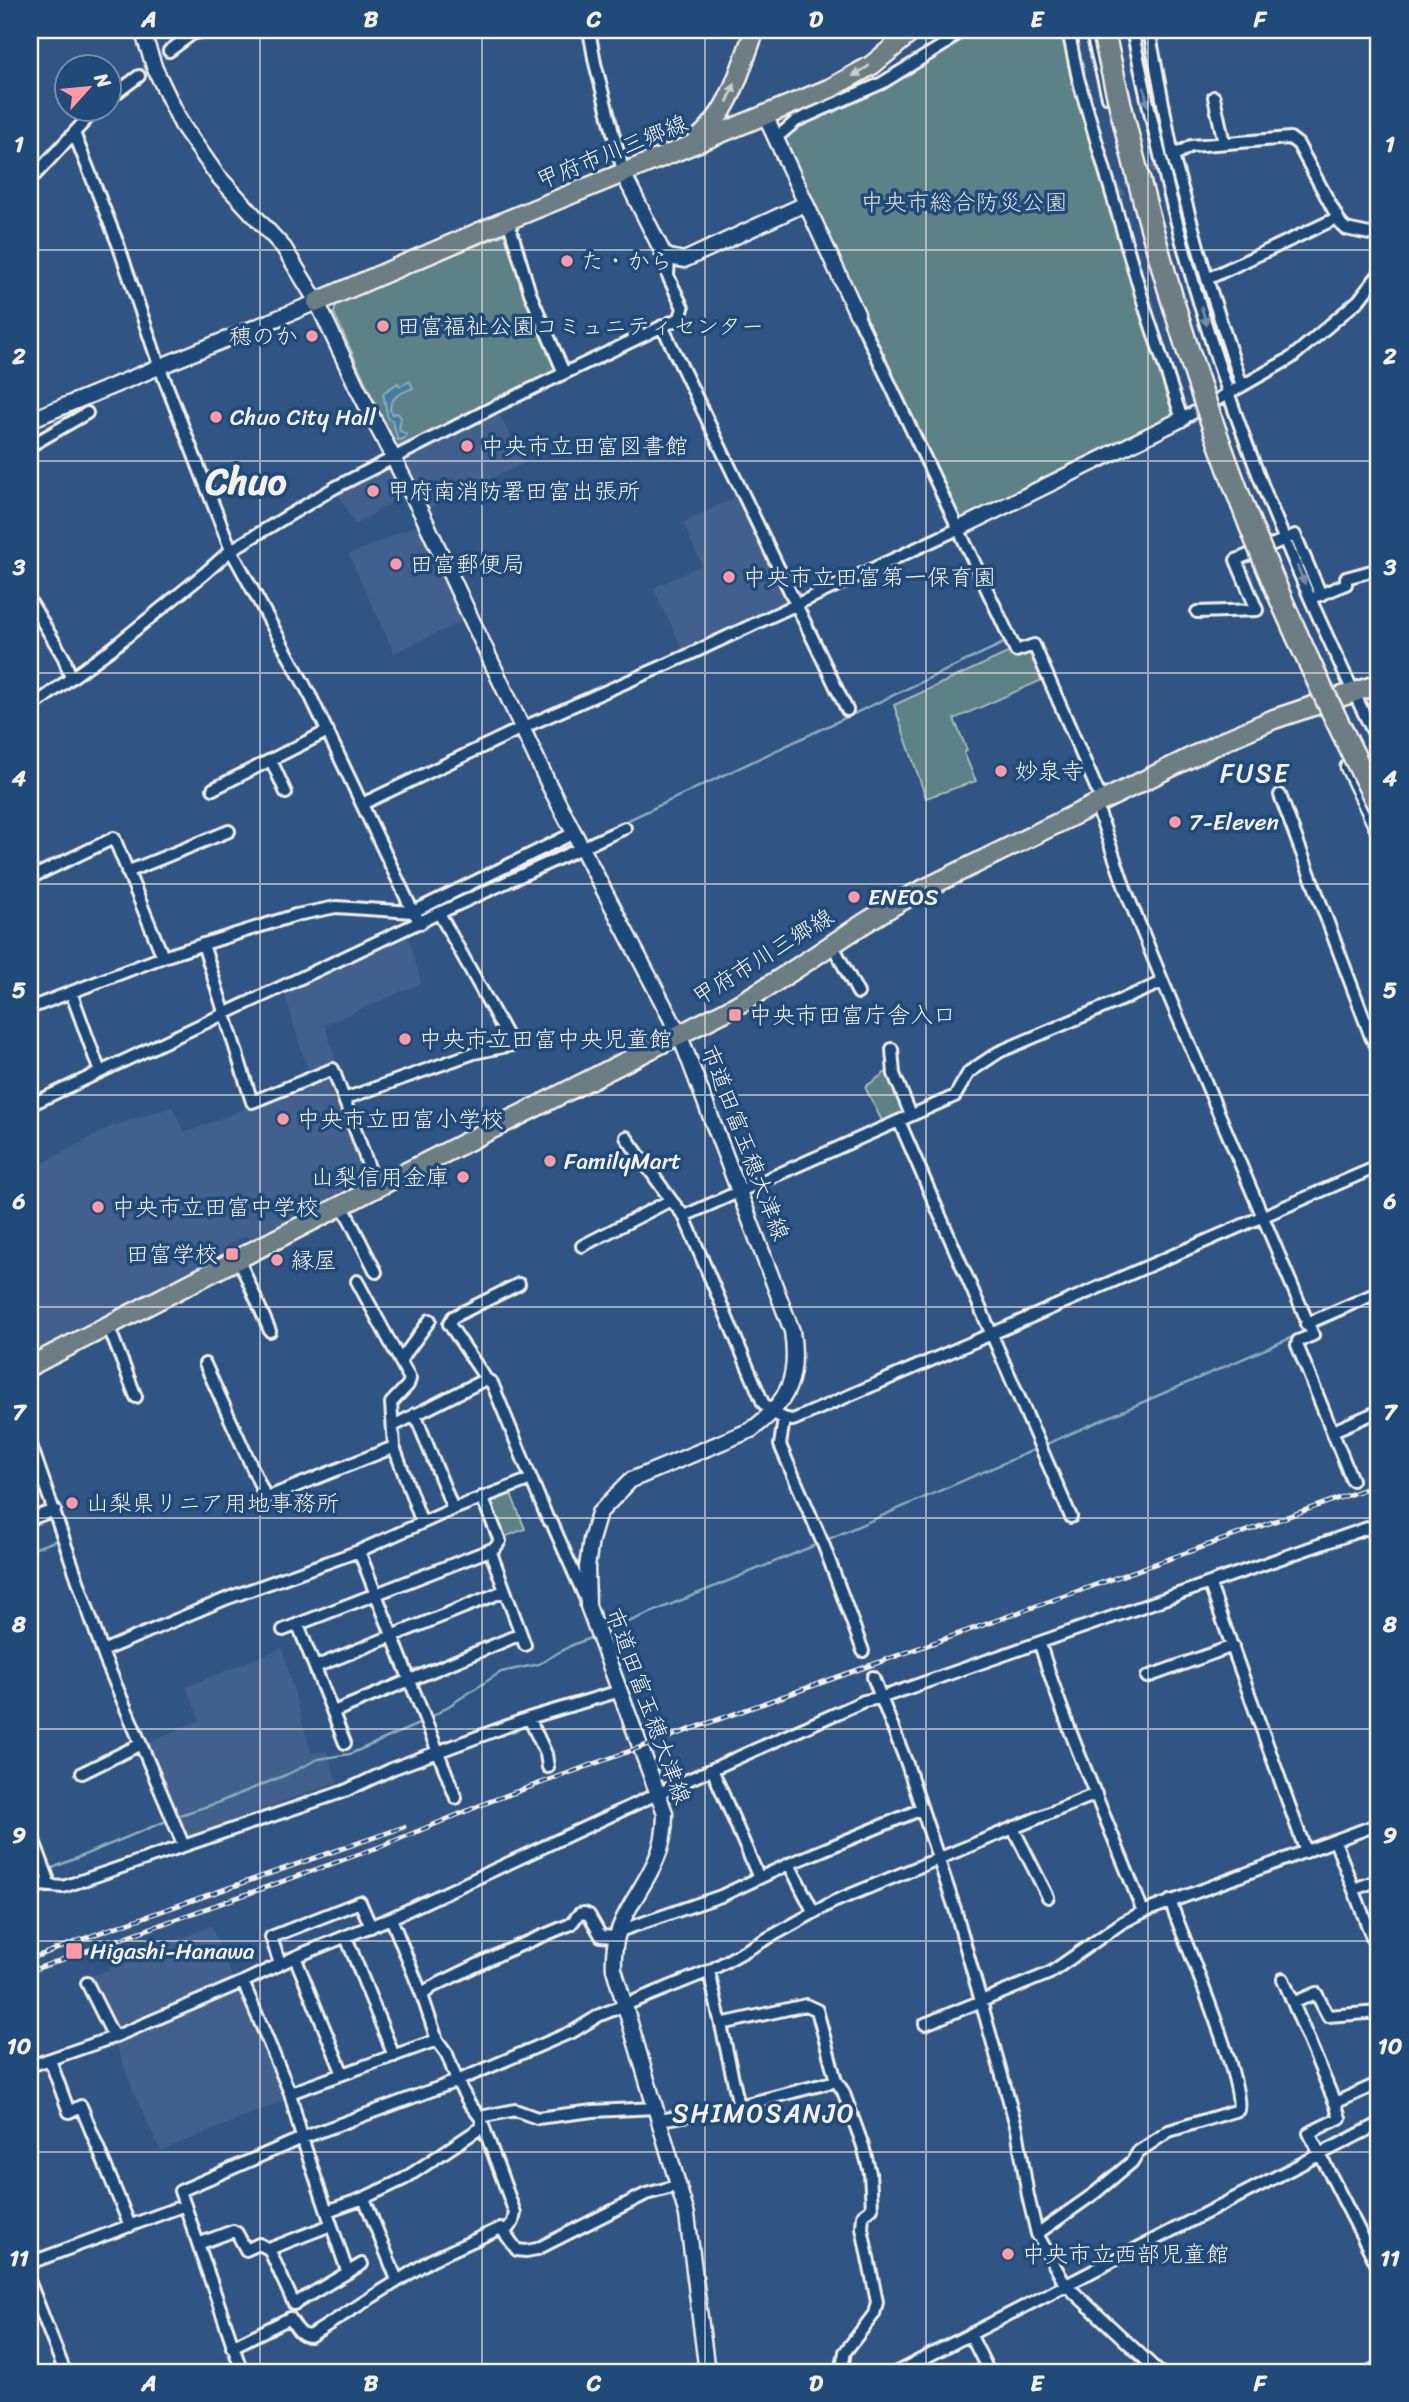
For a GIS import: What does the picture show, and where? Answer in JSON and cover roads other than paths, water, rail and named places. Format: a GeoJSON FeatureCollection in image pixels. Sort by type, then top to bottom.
{"type":"FeatureCollection","features":[{"type":"Feature","properties":{"kind":"highway"},"geometry":{"type":"LineString","coordinates":[[1103,30],[1147,217],[1209,414],[1276,589],[1379,806]]}},
{"type":"Feature","properties":{"kind":"highway"},"geometry":{"type":"LineString","coordinates":[[1117,30],[1164,227],[1282,565],[1314,640],[1379,774]]}},
{"type":"Feature","properties":{"kind":"main road"},"geometry":{"type":"LineString","coordinates":[[690,145],[718,118],[729,99],[755,30]]}},
{"type":"Feature","properties":{"kind":"main road","name":"甲府市川三郷線"},"geometry":{"type":"LineString","coordinates":[[317,302],[508,220],[624,175],[831,88],[859,74],[914,30]]}},
{"type":"Feature","properties":{"kind":"main road","name":"甲府市川三郷線"},"geometry":{"type":"LineString","coordinates":[[30,1366],[376,1187],[680,1036],[750,998],[899,902],[1228,739],[1379,684]]}},
{"type":"Feature","properties":{"kind":"street","name":"市道田富玉穂大津線"},"geometry":{"type":"LineString","coordinates":[[142,30],[155,69],[188,134],[216,175],[284,248],[317,302],[522,728],[680,1036],[792,1331],[794,1371],[778,1416],[631,1480],[599,1513],[587,1567],[588,1606],[665,1813],[661,1847],[656,1862],[617,1932],[613,1952],[614,1969],[680,2185],[692,2240],[707,2372]]}},
{"type":"Feature","properties":{"kind":"street"},"geometry":{"type":"LineString","coordinates":[[169,51],[192,34],[208,30]]}},
{"type":"Feature","properties":{"kind":"street"},"geometry":{"type":"LineString","coordinates":[[589,30],[624,175],[658,244],[669,257],[684,260],[805,204]]}},
{"type":"Feature","properties":{"kind":"street"},"geometry":{"type":"LineString","coordinates":[[776,138],[796,121],[882,83],[946,44],[961,30]]}},
{"type":"Feature","properties":{"kind":"street"},"geometry":{"type":"LineString","coordinates":[[1068,30],[1078,78],[1145,308],[1182,419]]}},
{"type":"Feature","properties":{"kind":"street"},"geometry":{"type":"LineString","coordinates":[[1091,30],[1133,198],[1198,411],[1252,552],[1318,704],[1379,832]]}},
{"type":"Feature","properties":{"kind":"street"},"geometry":{"type":"LineString","coordinates":[[1132,30],[1147,106],[1224,397],[1286,538],[1316,596],[1354,693],[1379,744]]}},
{"type":"Feature","properties":{"kind":"street"},"geometry":{"type":"LineString","coordinates":[[1149,30],[1173,156],[1207,279],[1242,386]]}},
{"type":"Feature","properties":{"kind":"street"},"geometry":{"type":"LineString","coordinates":[[122,89],[139,76]]}},
{"type":"Feature","properties":{"kind":"street"},"geometry":{"type":"LineString","coordinates":[[1214,97],[1224,143]]}},
{"type":"Feature","properties":{"kind":"street"},"geometry":{"type":"LineString","coordinates":[[765,115],[1016,651],[1034,645],[1099,803],[1128,894],[1163,982],[1312,1335],[1298,1341],[1297,1345],[1352,1480]]}},
{"type":"Feature","properties":{"kind":"street"},"geometry":{"type":"LineString","coordinates":[[30,178],[84,122]]}},
{"type":"Feature","properties":{"kind":"street"},"geometry":{"type":"LineString","coordinates":[[74,133],[118,244],[160,368],[231,550],[328,731],[417,918]]}},
{"type":"Feature","properties":{"kind":"street"},"geometry":{"type":"LineString","coordinates":[[1173,156],[1191,146],[1290,138],[1298,144],[1346,229],[1379,236]]}},
{"type":"Feature","properties":{"kind":"street"},"geometry":{"type":"LineString","coordinates":[[1207,279],[1338,218]]}},
{"type":"Feature","properties":{"kind":"street"},"geometry":{"type":"LineString","coordinates":[[508,220],[530,293],[564,373]]}},
{"type":"Feature","properties":{"kind":"street"},"geometry":{"type":"LineString","coordinates":[[30,708],[110,650],[231,550],[336,487],[680,318],[683,308],[668,276],[669,257]]}},
{"type":"Feature","properties":{"kind":"street"},"geometry":{"type":"LineString","coordinates":[[362,804],[958,529],[1198,411],[1291,358],[1359,300],[1379,274]]}},
{"type":"Feature","properties":{"kind":"street"},"geometry":{"type":"LineString","coordinates":[[30,420],[317,302]]}},
{"type":"Feature","properties":{"kind":"street"},"geometry":{"type":"LineString","coordinates":[[662,326],[847,710]]}},
{"type":"Feature","properties":{"kind":"street"},"geometry":{"type":"LineString","coordinates":[[30,446],[87,413]]}},
{"type":"Feature","properties":{"kind":"street"},"geometry":{"type":"LineString","coordinates":[[1198,612],[1257,610],[1236,560],[1286,538]]}},
{"type":"Feature","properties":{"kind":"street"},"geometry":{"type":"LineString","coordinates":[[1316,596],[1346,584],[1346,578],[1379,569]]}},
{"type":"Feature","properties":{"kind":"street"},"geometry":{"type":"LineString","coordinates":[[30,601],[64,658],[71,678]]}},
{"type":"Feature","properties":{"kind":"street"},"geometry":{"type":"LineString","coordinates":[[213,789],[328,731]]}},
{"type":"Feature","properties":{"kind":"street"},"geometry":{"type":"LineString","coordinates":[[271,760],[286,793]]}},
{"type":"Feature","properties":{"kind":"street"},"geometry":{"type":"LineString","coordinates":[[1280,795],[1371,1037],[1379,1051]]}},
{"type":"Feature","properties":{"kind":"street"},"geometry":{"type":"LineString","coordinates":[[30,1105],[98,1069],[579,842],[625,828]]}},
{"type":"Feature","properties":{"kind":"street"},"geometry":{"type":"LineString","coordinates":[[127,872],[229,831]]}},
{"type":"Feature","properties":{"kind":"street"},"geometry":{"type":"LineString","coordinates":[[30,878],[114,838],[163,957]]}},
{"type":"Feature","properties":{"kind":"street"},"geometry":{"type":"LineString","coordinates":[[30,1008],[163,957],[296,915],[336,907],[417,918],[439,913],[579,842]]}},
{"type":"Feature","properties":{"kind":"street"},"geometry":{"type":"LineString","coordinates":[[344,1099],[474,1053],[512,1045],[439,913]]}},
{"type":"Feature","properties":{"kind":"street"},"geometry":{"type":"LineString","coordinates":[[203,944],[252,1102],[332,1069],[376,1187]]}},
{"type":"Feature","properties":{"kind":"street"},"geometry":{"type":"LineString","coordinates":[[832,944],[858,993]]}},
{"type":"Feature","properties":{"kind":"street"},"geometry":{"type":"LineString","coordinates":[[684,1216],[955,1097],[970,1072],[999,1052],[1163,982]]}},
{"type":"Feature","properties":{"kind":"street"},"geometry":{"type":"LineString","coordinates":[[71,992],[98,1069]]}},
{"type":"Feature","properties":{"kind":"street"},"geometry":{"type":"LineString","coordinates":[[892,1049],[894,1074],[911,1115]]}},
{"type":"Feature","properties":{"kind":"street"},"geometry":{"type":"LineString","coordinates":[[899,1121],[1071,1517]]}},
{"type":"Feature","properties":{"kind":"street"},"geometry":{"type":"LineString","coordinates":[[626,1137],[684,1216],[763,1403],[778,1416],[793,1420],[1379,1166]]}},
{"type":"Feature","properties":{"kind":"street"},"geometry":{"type":"LineString","coordinates":[[582,1246],[671,1199]]}},
{"type":"Feature","properties":{"kind":"street"},"geometry":{"type":"LineString","coordinates":[[342,1205],[376,1272]]}},
{"type":"Feature","properties":{"kind":"street"},"geometry":{"type":"LineString","coordinates":[[238,1258],[270,1331]]}},
{"type":"Feature","properties":{"kind":"street"},"geometry":{"type":"LineString","coordinates":[[357,1280],[410,1379],[408,1385],[391,1403],[394,1447],[422,1523]]}},
{"type":"Feature","properties":{"kind":"street"},"geometry":{"type":"LineString","coordinates":[[519,1284],[453,1317],[449,1324],[486,1379],[492,1382],[531,1479],[588,1606]]}},
{"type":"Feature","properties":{"kind":"street"},"geometry":{"type":"LineString","coordinates":[[1306,1324],[1379,1292]]}},
{"type":"Feature","properties":{"kind":"street"},"geometry":{"type":"LineString","coordinates":[[400,1361],[430,1320]]}},
{"type":"Feature","properties":{"kind":"street"},"geometry":{"type":"LineString","coordinates":[[108,1325],[136,1397]]}},
{"type":"Feature","properties":{"kind":"street"},"geometry":{"type":"LineString","coordinates":[[205,1364],[266,1498],[394,1447]]}},
{"type":"Feature","properties":{"kind":"street"},"geometry":{"type":"LineString","coordinates":[[393,1426],[486,1379]]}},
{"type":"Feature","properties":{"kind":"street"},"geometry":{"type":"LineString","coordinates":[[1333,1431],[1379,1411]]}},
{"type":"Feature","properties":{"kind":"street"},"geometry":{"type":"LineString","coordinates":[[415,1414],[453,1509]]}},
{"type":"Feature","properties":{"kind":"street"},"geometry":{"type":"LineString","coordinates":[[778,1416],[780,1445],[822,1541],[863,1651]]}},
{"type":"Feature","properties":{"kind":"street"},"geometry":{"type":"LineString","coordinates":[[30,1442],[102,1651],[183,1844]]}},
{"type":"Feature","properties":{"kind":"street"},"geometry":{"type":"LineString","coordinates":[[102,1651],[228,1598],[359,1551],[453,1509],[531,1479]]}},
{"type":"Feature","properties":{"kind":"street"},"geometry":{"type":"LineString","coordinates":[[283,1630],[495,1548],[500,1542],[482,1497]]}},
{"type":"Feature","properties":{"kind":"street"},"geometry":{"type":"LineString","coordinates":[[30,1519],[55,1510]]}},
{"type":"Feature","properties":{"kind":"street"},"geometry":{"type":"LineString","coordinates":[[30,2066],[114,2036],[371,1927],[864,1701],[1040,1644],[1376,1526],[1379,1549]]}},
{"type":"Feature","properties":{"kind":"street"},"geometry":{"type":"LineString","coordinates":[[333,1712],[523,1639],[489,1550]]}},
{"type":"Feature","properties":{"kind":"street"},"geometry":{"type":"LineString","coordinates":[[359,1551],[456,1798]]}},
{"type":"Feature","properties":{"kind":"street"},"geometry":{"type":"LineString","coordinates":[[1210,1585],[1306,1852]]}},
{"type":"Feature","properties":{"kind":"street"},"geometry":{"type":"LineString","coordinates":[[315,1667],[504,1591]]}},
{"type":"Feature","properties":{"kind":"street"},"geometry":{"type":"LineString","coordinates":[[298,1625],[345,1743]]}},
{"type":"Feature","properties":{"kind":"street"},"geometry":{"type":"LineString","coordinates":[[1040,1644],[1063,1716],[1143,1912]]}},
{"type":"Feature","properties":{"kind":"street"},"geometry":{"type":"LineString","coordinates":[[1147,1677],[1233,1646]]}},
{"type":"Feature","properties":{"kind":"street"},"geometry":{"type":"LineString","coordinates":[[873,1677],[939,1858],[990,2029],[1017,2129],[1037,2234],[1063,2280],[1159,2372]]}},
{"type":"Feature","properties":{"kind":"street"},"geometry":{"type":"LineString","coordinates":[[30,1891],[42,1885],[63,1887],[345,1790],[529,1718],[620,1691]]}},
{"type":"Feature","properties":{"kind":"street"},"geometry":{"type":"LineString","coordinates":[[529,1718],[546,1754],[548,1767]]}},
{"type":"Feature","properties":{"kind":"street"},"geometry":{"type":"LineString","coordinates":[[82,1773],[141,1744]]}},
{"type":"Feature","properties":{"kind":"street"},"geometry":{"type":"LineString","coordinates":[[712,1769],[760,1878]]}},
{"type":"Feature","properties":{"kind":"street"},"geometry":{"type":"LineString","coordinates":[[237,2370],[232,2347],[180,2191],[302,2138],[457,2081],[574,2031],[623,2004],[709,1971],[833,1902],[1096,1794]]}},
{"type":"Feature","properties":{"kind":"street"},"geometry":{"type":"LineString","coordinates":[[422,1995],[432,1987],[504,1952],[571,1924],[579,1914],[589,1915],[601,1936],[617,1932],[709,1900],[922,1809]]}},
{"type":"Feature","properties":{"kind":"street"},"geometry":{"type":"LineString","coordinates":[[925,2024],[1050,1973],[1123,1922],[1143,1912],[1379,1824]]}},
{"type":"Feature","properties":{"kind":"street"},"geometry":{"type":"LineString","coordinates":[[1013,1828],[1048,1898]]}},
{"type":"Feature","properties":{"kind":"street"},"geometry":{"type":"LineString","coordinates":[[30,1829],[48,1878],[47,1886]]}},
{"type":"Feature","properties":{"kind":"street"},"geometry":{"type":"LineString","coordinates":[[1335,1841],[1377,1937],[1379,1956]]}},
{"type":"Feature","properties":{"kind":"street"},"geometry":{"type":"LineString","coordinates":[[789,1864],[814,1913]]}},
{"type":"Feature","properties":{"kind":"street"},"geometry":{"type":"LineString","coordinates":[[1354,1889],[1379,1880]]}},
{"type":"Feature","properties":{"kind":"street"},"geometry":{"type":"LineString","coordinates":[[1037,2234],[1095,2193],[1132,2162],[1138,2152],[1169,2132],[1238,2110],[1240,2104],[1237,2090],[1220,2035],[1170,1901]]}},
{"type":"Feature","properties":{"kind":"street"},"geometry":{"type":"LineString","coordinates":[[280,1964],[271,1937],[360,1902],[371,1927]]}},
{"type":"Feature","properties":{"kind":"street"},"geometry":{"type":"LineString","coordinates":[[391,1918],[437,2040],[447,2054],[457,2081],[481,2122],[515,2213],[513,2222],[505,2232]]}},
{"type":"Feature","properties":{"kind":"street"},"geometry":{"type":"LineString","coordinates":[[346,1937],[394,2056]]}},
{"type":"Feature","properties":{"kind":"street"},"geometry":{"type":"LineString","coordinates":[[295,1957],[343,2074]]}},
{"type":"Feature","properties":{"kind":"street"},"geometry":{"type":"LineString","coordinates":[[709,1971],[739,2106]]}},
{"type":"Feature","properties":{"kind":"street"},"geometry":{"type":"LineString","coordinates":[[1283,1979],[1340,2118],[1309,2133],[1379,2269]]}},
{"type":"Feature","properties":{"kind":"street"},"geometry":{"type":"LineString","coordinates":[[243,1982],[290,2092],[302,2138],[347,2271]]}},
{"type":"Feature","properties":{"kind":"street"},"geometry":{"type":"LineString","coordinates":[[87,1983],[114,2036]]}},
{"type":"Feature","properties":{"kind":"street"},"geometry":{"type":"LineString","coordinates":[[1293,2003],[1317,1993],[1328,2016],[1379,2012]]}},
{"type":"Feature","properties":{"kind":"street"},"geometry":{"type":"LineString","coordinates":[[721,2024],[806,2005],[817,2010],[836,2081],[843,2091],[870,2173],[872,2208],[863,2215],[862,2228],[877,2302],[874,2314],[845,2352],[841,2372]]}},
{"type":"Feature","properties":{"kind":"street"},"geometry":{"type":"LineString","coordinates":[[290,2092],[437,2040]]}},
{"type":"Feature","properties":{"kind":"street"},"geometry":{"type":"LineString","coordinates":[[50,2060],[69,2112],[81,2106],[130,2226]]}},
{"type":"Feature","properties":{"kind":"street"},"geometry":{"type":"LineString","coordinates":[[327,2211],[364,2199],[404,2179],[481,2122],[515,2110],[537,2118],[583,2112],[658,2114],[739,2106],[836,2081]]}},
{"type":"Feature","properties":{"kind":"street"},"geometry":{"type":"LineString","coordinates":[[1335,2103],[1379,2083]]}},
{"type":"Feature","properties":{"kind":"street"},"geometry":{"type":"LineString","coordinates":[[897,2372],[970,2334],[1063,2280],[1379,2124]]}},
{"type":"Feature","properties":{"kind":"street"},"geometry":{"type":"LineString","coordinates":[[232,2347],[290,2318],[300,2332],[310,2336],[431,2260],[501,2228],[517,2249],[537,2249],[646,2194],[680,2185]]}},
{"type":"Feature","properties":{"kind":"street"},"geometry":{"type":"LineString","coordinates":[[364,2199],[397,2280]]}},
{"type":"Feature","properties":{"kind":"street"},"geometry":{"type":"LineString","coordinates":[[30,2263],[185,2206]]}},
{"type":"Feature","properties":{"kind":"street"},"geometry":{"type":"LineString","coordinates":[[269,2249],[331,2225]]}},
{"type":"Feature","properties":{"kind":"street"},"geometry":{"type":"LineString","coordinates":[[198,2244],[233,2231],[237,2233],[246,2250],[258,2244],[269,2249],[294,2304],[362,2264]]}},
{"type":"Feature","properties":{"kind":"street"},"geometry":{"type":"LineString","coordinates":[[30,2283],[65,2372]]}},
{"type":"Feature","properties":{"kind":"street"},"geometry":{"type":"LineString","coordinates":[[970,2334],[989,2372]]}},
{"type":"Feature","properties":{"kind":"street"},"geometry":{"type":"LineString","coordinates":[[1368,2372],[1379,2367]]}},
{"type":"Feature","properties":{"kind":"waterway"},"geometry":{"type":"LineString","coordinates":[[601,833],[1006,642]]}},
{"type":"Feature","properties":{"kind":"waterway"},"geometry":{"type":"LineString","coordinates":[[1315,1328],[1379,1299]]}},
{"type":"Feature","properties":{"kind":"waterway"},"geometry":{"type":"LineString","coordinates":[[1042,1446],[1309,1330]]}},
{"type":"Feature","properties":{"kind":"waterway"},"geometry":{"type":"LineString","coordinates":[[824,1541],[1036,1449]]}},
{"type":"Feature","properties":{"kind":"waterway"},"geometry":{"type":"LineString","coordinates":[[30,1550],[55,1541]]}},
{"type":"Feature","properties":{"kind":"waterway"},"geometry":{"type":"LineString","coordinates":[[604,1632],[818,1544]]}},
{"type":"Feature","properties":{"kind":"waterway"},"geometry":{"type":"LineString","coordinates":[[427,1720],[501,1672],[539,1664],[570,1646],[595,1636]]}},
{"type":"Feature","properties":{"kind":"waterway"},"geometry":{"type":"LineString","coordinates":[[177,1816],[217,1803],[318,1759],[350,1754],[421,1723]]}},
{"type":"Feature","properties":{"kind":"waterway"},"geometry":{"type":"LineString","coordinates":[[50,1869],[171,1819]]}},
{"type":"Feature","properties":{"kind":"waterway"},"geometry":{"type":"LineString","coordinates":[[1320,2146],[1379,2116]]}},
{"type":"Feature","properties":{"kind":"waterway"},"geometry":{"type":"LineString","coordinates":[[1067,2277],[1313,2150]]}},
{"type":"Feature","properties":{"kind":"waterway"},"geometry":{"type":"LineString","coordinates":[[882,2372],[1061,2280]]}},
{"type":"Feature","properties":{"kind":"tunnel"},"geometry":{"type":"LineString","coordinates":[[139,76],[169,51]]}},
{"type":"Feature","properties":{"kind":"tunnel"},"geometry":{"type":"LineString","coordinates":[[1114,195],[1173,156]]}},
{"type":"Feature","properties":{"kind":"tunnel"},"geometry":{"type":"LineString","coordinates":[[1145,308],[1207,279]]}},
{"type":"Feature","properties":{"kind":"railway"},"geometry":{"type":"LineString","coordinates":[[30,1971],[382,1846],[491,1801],[1379,1484]]}},
{"type":"Feature","properties":{"kind":"railway"},"geometry":{"type":"LineString","coordinates":[[30,1959],[404,1827]]}},
{"type":"Feature","properties":{"kind":"place","name":"た・から"},"geometry":{"type":"Point","coordinates":[567,261]}},
{"type":"Feature","properties":{"kind":"place","name":"田富福祉公園コミュニティセンター"},"geometry":{"type":"Point","coordinates":[383,326]}},
{"type":"Feature","properties":{"kind":"place","name":"穂のか"},"geometry":{"type":"Point","coordinates":[312,336]}},
{"type":"Feature","properties":{"kind":"place","name":"Chuo City Hall"},"geometry":{"type":"Point","coordinates":[216,417]}},
{"type":"Feature","properties":{"kind":"place","name":"中央市立田富図書館"},"geometry":{"type":"Point","coordinates":[467,446]}},
{"type":"Feature","properties":{"kind":"place","name":"甲府南消防署田富出張所"},"geometry":{"type":"Point","coordinates":[373,491]}},
{"type":"Feature","properties":{"kind":"place","name":"田富郵便局"},"geometry":{"type":"Point","coordinates":[396,564]}},
{"type":"Feature","properties":{"kind":"place","name":"中央市立田富第一保育園"},"geometry":{"type":"Point","coordinates":[729,577]}},
{"type":"Feature","properties":{"kind":"place","name":"妙泉寺"},"geometry":{"type":"Point","coordinates":[1001,771]}},
{"type":"Feature","properties":{"kind":"place","name":"7-Eleven"},"geometry":{"type":"Point","coordinates":[1175,822]}},
{"type":"Feature","properties":{"kind":"place","name":"ENEOS"},"geometry":{"type":"Point","coordinates":[854,897]}},
{"type":"Feature","properties":{"kind":"place","name":"中央市田富庁舎入口"},"geometry":{"type":"Point","coordinates":[735,1015]}},
{"type":"Feature","properties":{"kind":"place","name":"中央市立田富中央児童館"},"geometry":{"type":"Point","coordinates":[405,1039]}},
{"type":"Feature","properties":{"kind":"place","name":"中央市立田富小学校"},"geometry":{"type":"Point","coordinates":[283,1119]}},
{"type":"Feature","properties":{"kind":"place","name":"FamilyMart"},"geometry":{"type":"Point","coordinates":[550,1161]}},
{"type":"Feature","properties":{"kind":"place","name":"山梨信用金庫"},"geometry":{"type":"Point","coordinates":[463,1177]}},
{"type":"Feature","properties":{"kind":"place","name":"中央市立田富中学校"},"geometry":{"type":"Point","coordinates":[98,1207]}},
{"type":"Feature","properties":{"kind":"place","name":"田富学校"},"geometry":{"type":"Point","coordinates":[232,1254]}},
{"type":"Feature","properties":{"kind":"place","name":"縁屋"},"geometry":{"type":"Point","coordinates":[277,1260]}},
{"type":"Feature","properties":{"kind":"place","name":"山梨県リニア用地事務所"},"geometry":{"type":"Point","coordinates":[72,1503]}},
{"type":"Feature","properties":{"kind":"place","name":"Higashi-Hanawa"},"geometry":{"type":"Point","coordinates":[74,1951]}},
{"type":"Feature","properties":{"kind":"place","name":"中央市立西部児童館"},"geometry":{"type":"Point","coordinates":[1008,2254]}},
{"type":"Feature","properties":{"kind":"district","name":"Chuo"},"geometry":{"type":"Point","coordinates":[246,481]}},
{"type":"Feature","properties":{"kind":"district","name":"FUSE"},"geometry":{"type":"Point","coordinates":[1255,773]}},
{"type":"Feature","properties":{"kind":"district","name":"SHIMOSANJO"},"geometry":{"type":"Point","coordinates":[764,2113]}},
{"type":"Feature","properties":{"kind":"park label","name":"中央市総合防災公園"},"geometry":{"type":"Point","coordinates":[964,202]}}]}
